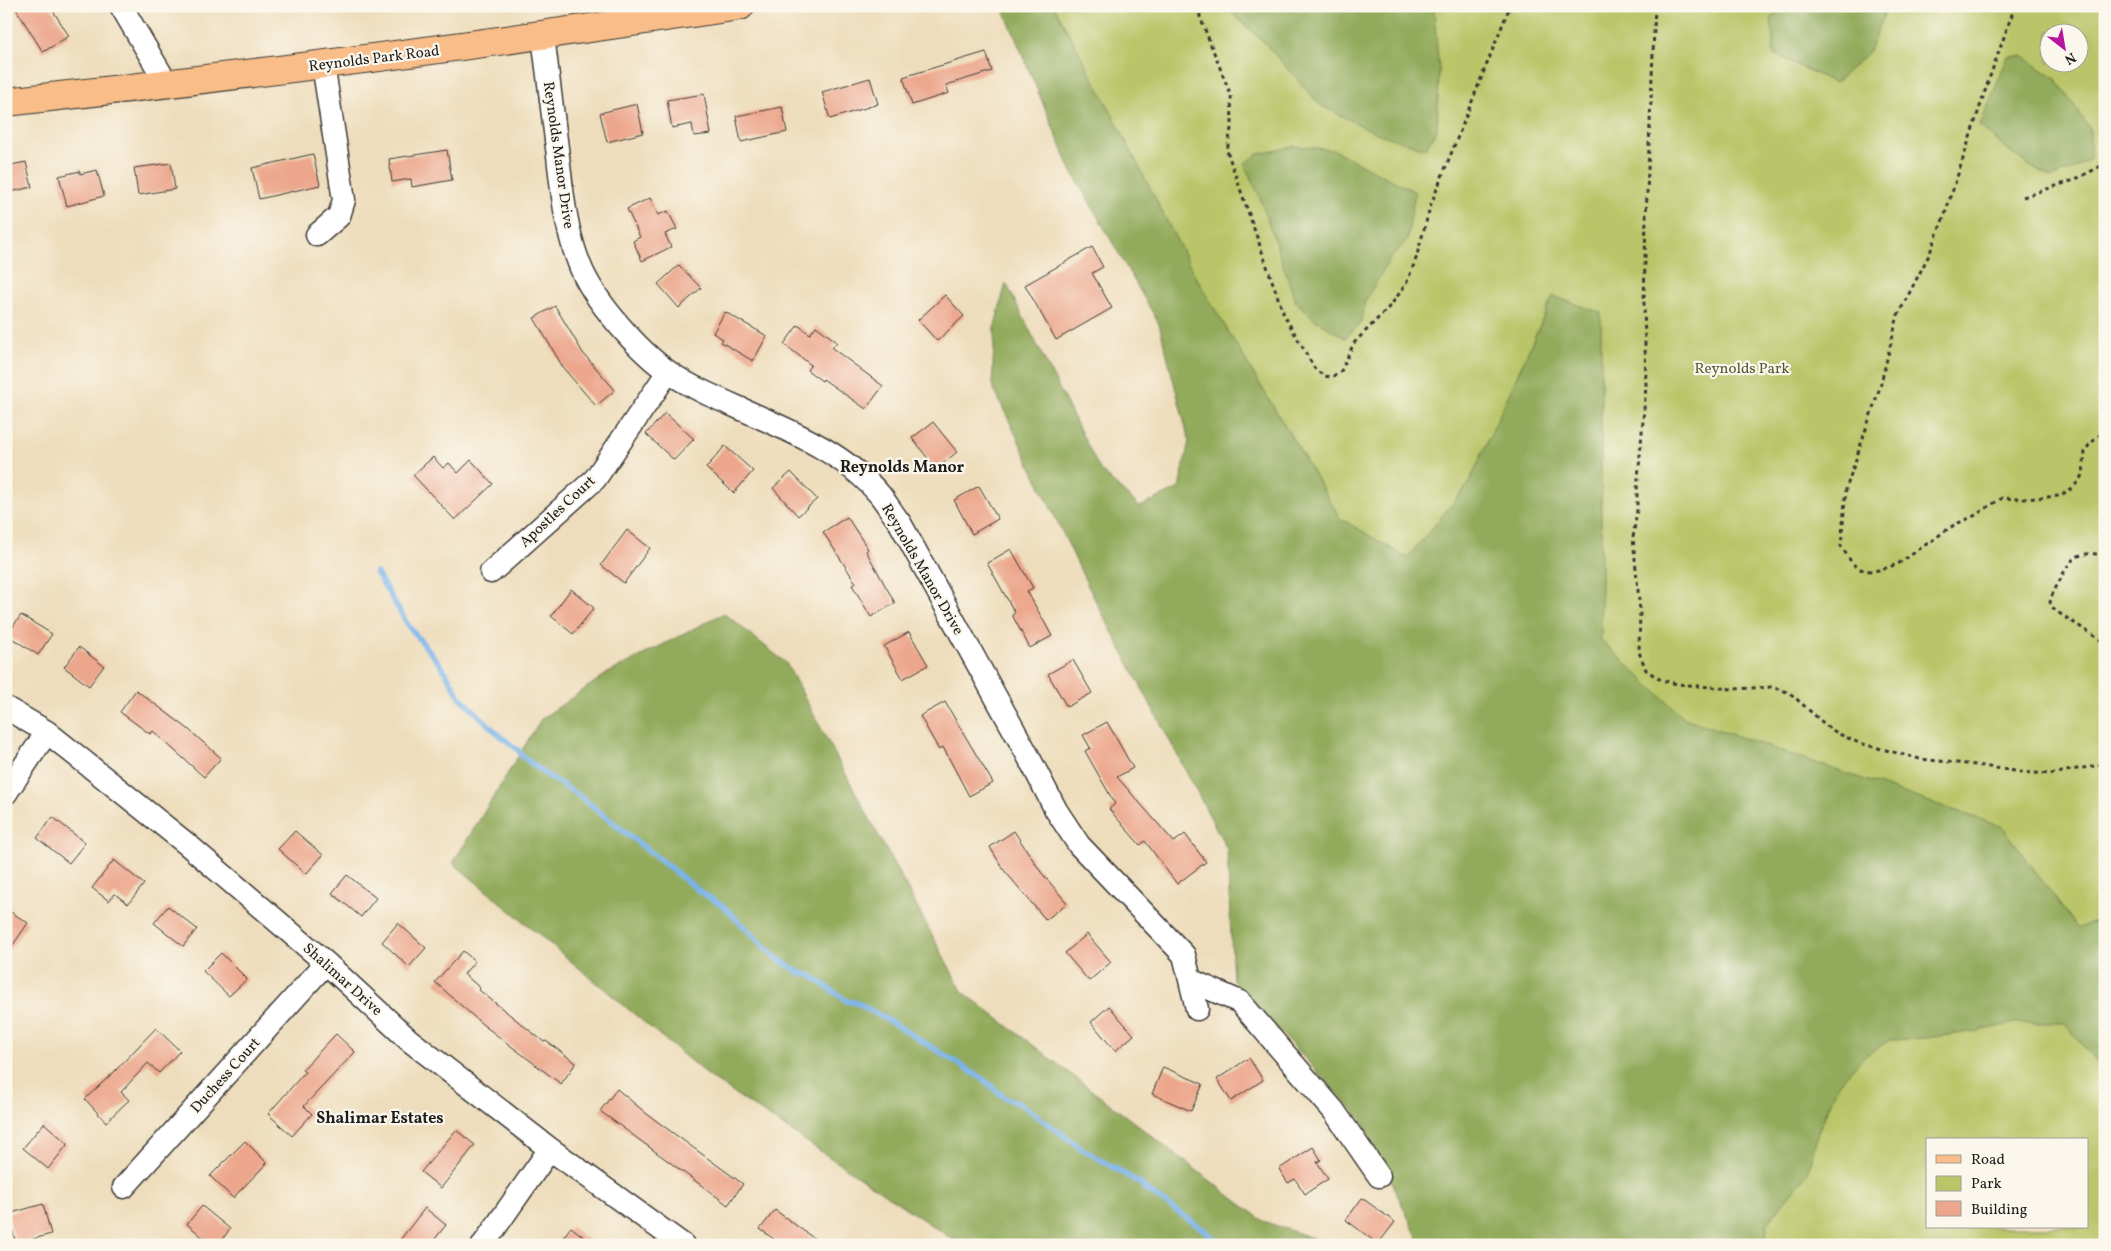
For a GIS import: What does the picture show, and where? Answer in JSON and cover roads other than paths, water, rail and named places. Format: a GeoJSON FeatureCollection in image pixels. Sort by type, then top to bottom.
{"type":"FeatureCollection","features":[{"type":"Feature","properties":{"kind":"main road","name":"Reynolds Park Road"},"geometry":{"type":"LineString","coordinates":[[6,102],[167,84],[543,36],[740,6]]}},
{"type":"Feature","properties":{"kind":"street"},"geometry":{"type":"LineString","coordinates":[[121,6],[167,84]]}},
{"type":"Feature","properties":{"kind":"street","name":"Reynolds Manor Drive"},"geometry":{"type":"LineString","coordinates":[[543,36],[562,190],[579,265],[591,288],[640,348],[668,372],[696,388],[806,438],[835,455],[880,495],[900,523],[1061,817],[1079,846],[1184,955],[1198,1009]]}},
{"type":"Feature","properties":{"kind":"street"},"geometry":{"type":"LineString","coordinates":[[317,235],[339,216],[344,200],[323,64]]}},
{"type":"Feature","properties":{"kind":"street","name":"Apostles Court"},"geometry":{"type":"LineString","coordinates":[[491,572],[594,480],[668,372]]}},
{"type":"Feature","properties":{"kind":"street","name":"Shalimar Drive"},"geometry":{"type":"LineString","coordinates":[[6,708],[47,732],[188,845],[326,962],[409,1040],[550,1149],[683,1245]]}},
{"type":"Feature","properties":{"kind":"street"},"geometry":{"type":"LineString","coordinates":[[6,794],[47,732]]}},
{"type":"Feature","properties":{"kind":"street","name":"Duchess Court"},"geometry":{"type":"LineString","coordinates":[[124,1187],[326,962]]}},
{"type":"Feature","properties":{"kind":"street"},"geometry":{"type":"LineString","coordinates":[[1190,980],[1240,1002],[1334,1111],[1379,1176]]}},
{"type":"Feature","properties":{"kind":"street"},"geometry":{"type":"LineString","coordinates":[[483,1245],[550,1149]]}},
{"type":"Feature","properties":{"kind":"waterway"},"geometry":{"type":"LineString","coordinates":[[376,572],[408,625],[443,668],[460,697],[496,732],[519,751],[522,756],[545,774],[578,795],[698,890],[724,907],[774,956],[800,973],[810,975],[847,1001],[857,1003],[891,1022],[983,1079],[1005,1098],[1021,1104],[1081,1148],[1141,1184],[1145,1189],[1207,1232],[1220,1245]]}},
{"type":"Feature","properties":{"kind":"district","name":"Reynolds Manor"},"geometry":{"type":"Point","coordinates":[902,466]}},
{"type":"Feature","properties":{"kind":"district","name":"Shalimar Estates"},"geometry":{"type":"Point","coordinates":[380,1117]}},
{"type":"Feature","properties":{"kind":"park label","name":"Reynolds Park"},"geometry":{"type":"Point","coordinates":[1742,368]}}]}
